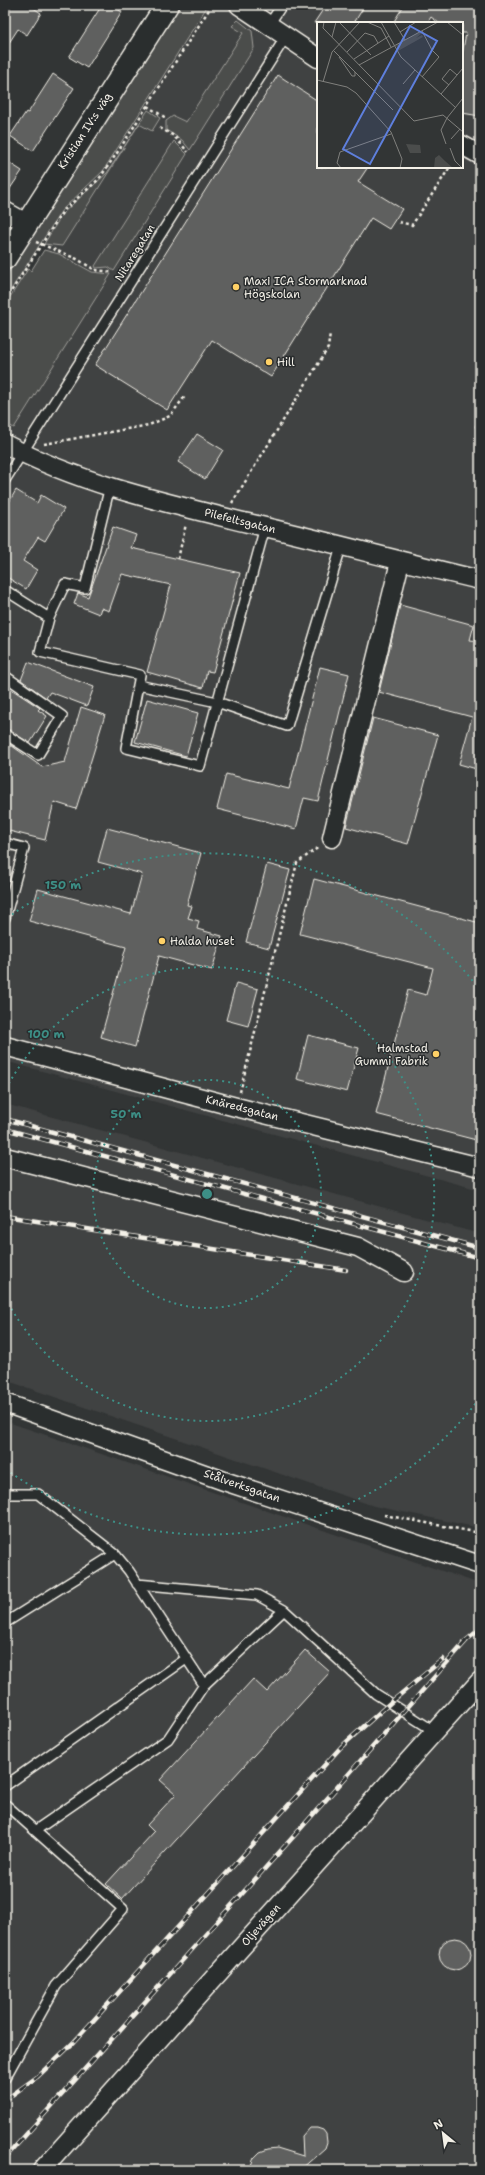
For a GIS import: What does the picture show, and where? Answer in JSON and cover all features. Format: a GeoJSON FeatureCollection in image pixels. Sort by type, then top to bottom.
{"type":"FeatureCollection","features":[{"type":"Feature","properties":{"kind":"street","name":"Kristian IV:s väg"},"geometry":{"type":"LineString","coordinates":[[5,258],[167,5]]}},
{"type":"Feature","properties":{"kind":"street"},"geometry":{"type":"LineString","coordinates":[[239,5],[285,38],[317,57]]}},
{"type":"Feature","properties":{"kind":"street"},"geometry":{"type":"LineString","coordinates":[[463,146],[480,155]]}},
{"type":"Feature","properties":{"kind":"street"},"geometry":{"type":"LineString","coordinates":[[5,211],[26,223]]}},
{"type":"Feature","properties":{"kind":"street","name":"Pilefeltsgatan"},"geometry":{"type":"LineString","coordinates":[[5,444],[22,453],[110,486],[400,562],[480,580]]}},
{"type":"Feature","properties":{"kind":"street"},"geometry":{"type":"LineString","coordinates":[[332,838],[400,562]]}},
{"type":"Feature","properties":{"kind":"street","name":"Knäredsgatan"},"geometry":{"type":"LineString","coordinates":[[5,1046],[236,1107],[480,1167]]}},
{"type":"Feature","properties":{"kind":"street"},"geometry":{"type":"LineString","coordinates":[[5,1157],[358,1247],[404,1272]]}},
{"type":"Feature","properties":{"kind":"street","name":"Stålverksgatan"},"geometry":{"type":"LineString","coordinates":[[5,1403],[227,1482],[480,1565]]}},
{"type":"Feature","properties":{"kind":"street","name":"Oljevägen"},"geometry":{"type":"LineString","coordinates":[[42,2170],[480,1681]]}},
{"type":"Feature","properties":{"kind":"lane"},"geometry":{"type":"LineString","coordinates":[[268,26],[282,5]]}},
{"type":"Feature","properties":{"kind":"lane","name":"Nitaregatan"},"geometry":{"type":"LineString","coordinates":[[5,480],[285,38]]}},
{"type":"Feature","properties":{"kind":"lane"},"geometry":{"type":"LineString","coordinates":[[110,486],[85,588],[65,584],[49,618],[40,652],[140,675],[126,748],[200,766],[265,527]]}},
{"type":"Feature","properties":{"kind":"lane"},"geometry":{"type":"LineString","coordinates":[[138,685],[217,702],[287,726],[341,547]]}},
{"type":"Feature","properties":{"kind":"lane"},"geometry":{"type":"LineString","coordinates":[[5,590],[49,618]]}},
{"type":"Feature","properties":{"kind":"lane"},"geometry":{"type":"LineString","coordinates":[[5,676],[62,716],[38,754],[5,734]]}},
{"type":"Feature","properties":{"kind":"lane"},"geometry":{"type":"LineString","coordinates":[[5,843],[24,848],[5,918]]}},
{"type":"Feature","properties":{"kind":"lane"},"geometry":{"type":"LineString","coordinates":[[5,1494],[38,1494],[116,1554],[204,1685]]}},
{"type":"Feature","properties":{"kind":"lane"},"geometry":{"type":"LineString","coordinates":[[5,1623],[116,1554]]}},
{"type":"Feature","properties":{"kind":"lane"},"geometry":{"type":"LineString","coordinates":[[137,1584],[257,1595],[284,1610],[376,1694],[434,1731]]}},
{"type":"Feature","properties":{"kind":"lane"},"geometry":{"type":"LineString","coordinates":[[36,1830],[168,1739],[204,1685],[284,1610]]}},
{"type":"Feature","properties":{"kind":"lane"},"geometry":{"type":"LineString","coordinates":[[5,1786],[186,1659]]}},
{"type":"Feature","properties":{"kind":"lane"},"geometry":{"type":"LineString","coordinates":[[5,1804],[123,1909],[56,1986],[5,2078]]}},
{"type":"Feature","properties":{"kind":"path"},"geometry":{"type":"LineString","coordinates":[[5,302],[63,211],[99,179],[212,5]]}},
{"type":"Feature","properties":{"kind":"path"},"geometry":{"type":"LineString","coordinates":[[147,106],[166,118]]}},
{"type":"Feature","properties":{"kind":"path"},"geometry":{"type":"LineString","coordinates":[[160,128],[174,136],[188,152]]}},
{"type":"Feature","properties":{"kind":"path"},"geometry":{"type":"LineString","coordinates":[[399,222],[412,225],[449,168]]}},
{"type":"Feature","properties":{"kind":"path"},"geometry":{"type":"LineString","coordinates":[[26,223],[30,238],[40,245],[73,257],[95,270],[112,272]]}},
{"type":"Feature","properties":{"kind":"path"},"geometry":{"type":"LineString","coordinates":[[224,517],[328,348],[330,333]]}},
{"type":"Feature","properties":{"kind":"path"},"geometry":{"type":"LineString","coordinates":[[22,453],[47,443],[148,425],[170,416],[186,395]]}},
{"type":"Feature","properties":{"kind":"path"},"geometry":{"type":"LineString","coordinates":[[475,426],[480,427]]}},
{"type":"Feature","properties":{"kind":"path"},"geometry":{"type":"LineString","coordinates":[[178,559],[190,508]]}},
{"type":"Feature","properties":{"kind":"path"},"geometry":{"type":"LineString","coordinates":[[236,1107],[297,862],[332,838]]}},
{"type":"Feature","properties":{"kind":"path"},"geometry":{"type":"LineString","coordinates":[[376,1513],[480,1533]]}},
{"type":"Feature","properties":{"kind":"shaded area"},"geometry":{"type":"Polygon","coordinates":[[[180,5],[208,5],[103,171],[62,210],[5,299],[5,278],[175,8],[180,5]]]}},
{"type":"Feature","properties":{"kind":"shaded area"},"geometry":{"type":"Polygon","coordinates":[[[205,5],[480,5],[480,1190],[5,1061],[5,313],[205,5]]]}},
{"type":"Feature","properties":{"kind":"shaded area"},"geometry":{"type":"Polygon","coordinates":[[[238,20],[252,31],[254,48],[190,150],[182,140],[166,130],[166,121],[173,116],[186,122],[243,33],[232,26],[238,20]]]}},
{"type":"Feature","properties":{"kind":"shaded area"},"geometry":{"type":"Polygon","coordinates":[[[148,110],[160,118],[152,131],[139,124],[62,246],[44,244],[63,213],[107,173],[148,110]]]}},
{"type":"Feature","properties":{"kind":"shaded area"},"geometry":{"type":"Polygon","coordinates":[[[174,141],[187,154],[114,271],[108,267],[96,268],[95,266],[174,141]]]}},
{"type":"Feature","properties":{"kind":"shaded area"},"geometry":{"type":"Polygon","coordinates":[[[44,250],[59,254],[92,272],[111,274],[14,428],[5,423],[5,305],[28,269],[31,271],[44,250]]]}},
{"type":"Feature","properties":{"kind":"shaded area"},"geometry":{"type":"Polygon","coordinates":[[[5,1104],[480,1234],[480,1528],[374,1506],[5,1380],[5,1104]]]}},
{"type":"Feature","properties":{"kind":"shaded area"},"geometry":{"type":"Polygon","coordinates":[[[5,1421],[480,1584],[480,2170],[5,2170],[5,1421]]]}},
{"type":"Feature","properties":{"kind":"building"},"geometry":{"type":"Polygon","coordinates":[[[11,5],[29,5],[41,13],[27,35],[18,29],[5,49],[5,14],[11,5]]]}},
{"type":"Feature","properties":{"kind":"building"},"geometry":{"type":"Polygon","coordinates":[[[102,5],[111,5],[122,12],[87,68],[69,57],[102,5]]]}},
{"type":"Feature","properties":{"kind":"building"},"geometry":{"type":"Polygon","coordinates":[[[326,5],[365,5],[355,22],[314,23],[326,5]]]}},
{"type":"Feature","properties":{"kind":"building"},"geometry":{"type":"Polygon","coordinates":[[[404,5],[480,5],[480,116],[463,113],[463,50],[466,33],[463,33],[463,22],[438,22],[431,17],[428,22],[394,22],[404,5]]]}},
{"type":"Feature","properties":{"kind":"building"},"geometry":{"type":"Polygon","coordinates":[[[53,74],[74,88],[33,151],[10,136],[26,112],[28,113],[53,74]]]}},
{"type":"Feature","properties":{"kind":"building","name":"Maxi ICA Stormarknad Högskolan"},"geometry":{"type":"Polygon","coordinates":[[[278,75],[317,100],[317,168],[367,168],[358,182],[402,209],[389,229],[371,218],[271,377],[212,340],[167,410],[95,365],[278,75]]]}},
{"type":"Feature","properties":{"kind":"building"},"geometry":{"type":"Polygon","coordinates":[[[5,160],[22,171],[5,196],[5,160]]]}},
{"type":"Feature","properties":{"kind":"building"},"geometry":{"type":"Polygon","coordinates":[[[197,434],[223,450],[205,479],[178,462],[197,434]]]}},
{"type":"Feature","properties":{"kind":"building"},"geometry":{"type":"Polygon","coordinates":[[[16,490],[37,503],[41,495],[64,509],[45,541],[38,537],[23,561],[37,570],[26,589],[5,576],[5,509],[16,490]]]}},
{"type":"Feature","properties":{"kind":"building"},"geometry":{"type":"Polygon","coordinates":[[[113,527],[136,535],[131,548],[240,573],[213,672],[207,671],[203,688],[147,672],[171,585],[122,574],[109,611],[101,608],[99,614],[74,604],[78,593],[88,597],[113,527]]]}},
{"type":"Feature","properties":{"kind":"building"},"geometry":{"type":"Polygon","coordinates":[[[400,605],[474,625],[470,640],[480,641],[480,770],[459,764],[472,717],[379,692],[400,605]]]}},
{"type":"Feature","properties":{"kind":"building"},"geometry":{"type":"Polygon","coordinates":[[[28,662],[94,687],[87,706],[50,692],[46,698],[21,680],[28,662]]]}},
{"type":"Feature","properties":{"kind":"building"},"geometry":{"type":"Polygon","coordinates":[[[320,667],[349,674],[318,801],[304,798],[296,829],[217,809],[226,774],[289,789],[320,667]]]}},
{"type":"Feature","properties":{"kind":"building"},"geometry":{"type":"Polygon","coordinates":[[[5,685],[40,708],[38,710],[47,716],[30,743],[5,728],[5,685]]]}},
{"type":"Feature","properties":{"kind":"building"},"geometry":{"type":"Polygon","coordinates":[[[147,699],[198,713],[186,756],[135,742],[147,699]]]}},
{"type":"Feature","properties":{"kind":"building"},"geometry":{"type":"Polygon","coordinates":[[[81,707],[105,715],[76,809],[54,802],[45,840],[5,830],[5,741],[42,767],[65,762],[81,707]]]}},
{"type":"Feature","properties":{"kind":"building"},"geometry":{"type":"Polygon","coordinates":[[[373,718],[438,735],[408,844],[346,827],[373,718]]]}},
{"type":"Feature","properties":{"kind":"building","name":"Halda huset"},"geometry":{"type":"Polygon","coordinates":[[[107,828],[201,853],[187,905],[192,906],[188,918],[199,921],[197,929],[222,936],[212,970],[159,956],[135,1047],[101,1037],[126,947],[29,921],[38,889],[131,914],[142,874],[98,862],[107,828]]]}},
{"type":"Feature","properties":{"kind":"building"},"geometry":{"type":"Polygon","coordinates":[[[267,864],[290,870],[269,948],[246,942],[267,864]]]}},
{"type":"Feature","properties":{"kind":"building","name":"Halmstad Gummi Fabrik"},"geometry":{"type":"Polygon","coordinates":[[[314,879],[480,923],[480,1141],[376,1114],[408,990],[426,995],[433,968],[300,934],[314,879]]]}},
{"type":"Feature","properties":{"kind":"building"},"geometry":{"type":"Polygon","coordinates":[[[236,983],[258,989],[248,1026],[226,1020],[236,983]]]}},
{"type":"Feature","properties":{"kind":"building"},"geometry":{"type":"Polygon","coordinates":[[[308,1035],[359,1048],[347,1092],[297,1079],[308,1035]]]}},
{"type":"Feature","properties":{"kind":"building"},"geometry":{"type":"Polygon","coordinates":[[[305,1650],[330,1672],[122,1899],[106,1884],[154,1832],[147,1825],[176,1794],[160,1780],[253,1679],[267,1692],[305,1650]]]}},
{"type":"Feature","properties":{"kind":"building"},"geometry":{"type":"Polygon","coordinates":[[[455,1938],[466,1943],[471,1954],[466,1965],[455,1970],[444,1965],[439,1954],[444,1943],[455,1938]]]}},
{"type":"Feature","properties":{"kind":"building"},"geometry":{"type":"Polygon","coordinates":[[[309,2128],[323,2130],[326,2134],[327,2142],[325,2148],[300,2170],[249,2170],[254,2158],[260,2152],[268,2149],[277,2148],[303,2156],[302,2136],[309,2128]]]}},
{"type":"Feature","properties":{"kind":"railway"},"geometry":{"type":"LineString","coordinates":[[5,1119],[480,1248]]}},
{"type":"Feature","properties":{"kind":"railway"},"geometry":{"type":"LineString","coordinates":[[5,1129],[480,1258]]}},
{"type":"Feature","properties":{"kind":"railway"},"geometry":{"type":"LineString","coordinates":[[5,1216],[346,1270]]}},
{"type":"Feature","properties":{"kind":"railway"},"geometry":{"type":"LineString","coordinates":[[463,1643],[480,1629]]}},
{"type":"Feature","properties":{"kind":"railway"},"geometry":{"type":"LineString","coordinates":[[5,2158],[302,1827],[467,1640]]}},
{"type":"Feature","properties":{"kind":"railway"},"geometry":{"type":"LineString","coordinates":[[5,2100],[37,2077],[73,2043],[341,1747],[390,1703],[443,1659]]}},
{"type":"Feature","properties":{"kind":"place","name":"Maxi ICA Stormarknad Högskolan"},"geometry":{"type":"Point","coordinates":[236,287]}},
{"type":"Feature","properties":{"kind":"place","name":"Hill"},"geometry":{"type":"Point","coordinates":[269,362]}},
{"type":"Feature","properties":{"kind":"place","name":"Halda huset"},"geometry":{"type":"Point","coordinates":[162,941]}},
{"type":"Feature","properties":{"kind":"place","name":"Halmstad Gummi Fabrik"},"geometry":{"type":"Point","coordinates":[436,1054]}}]}
